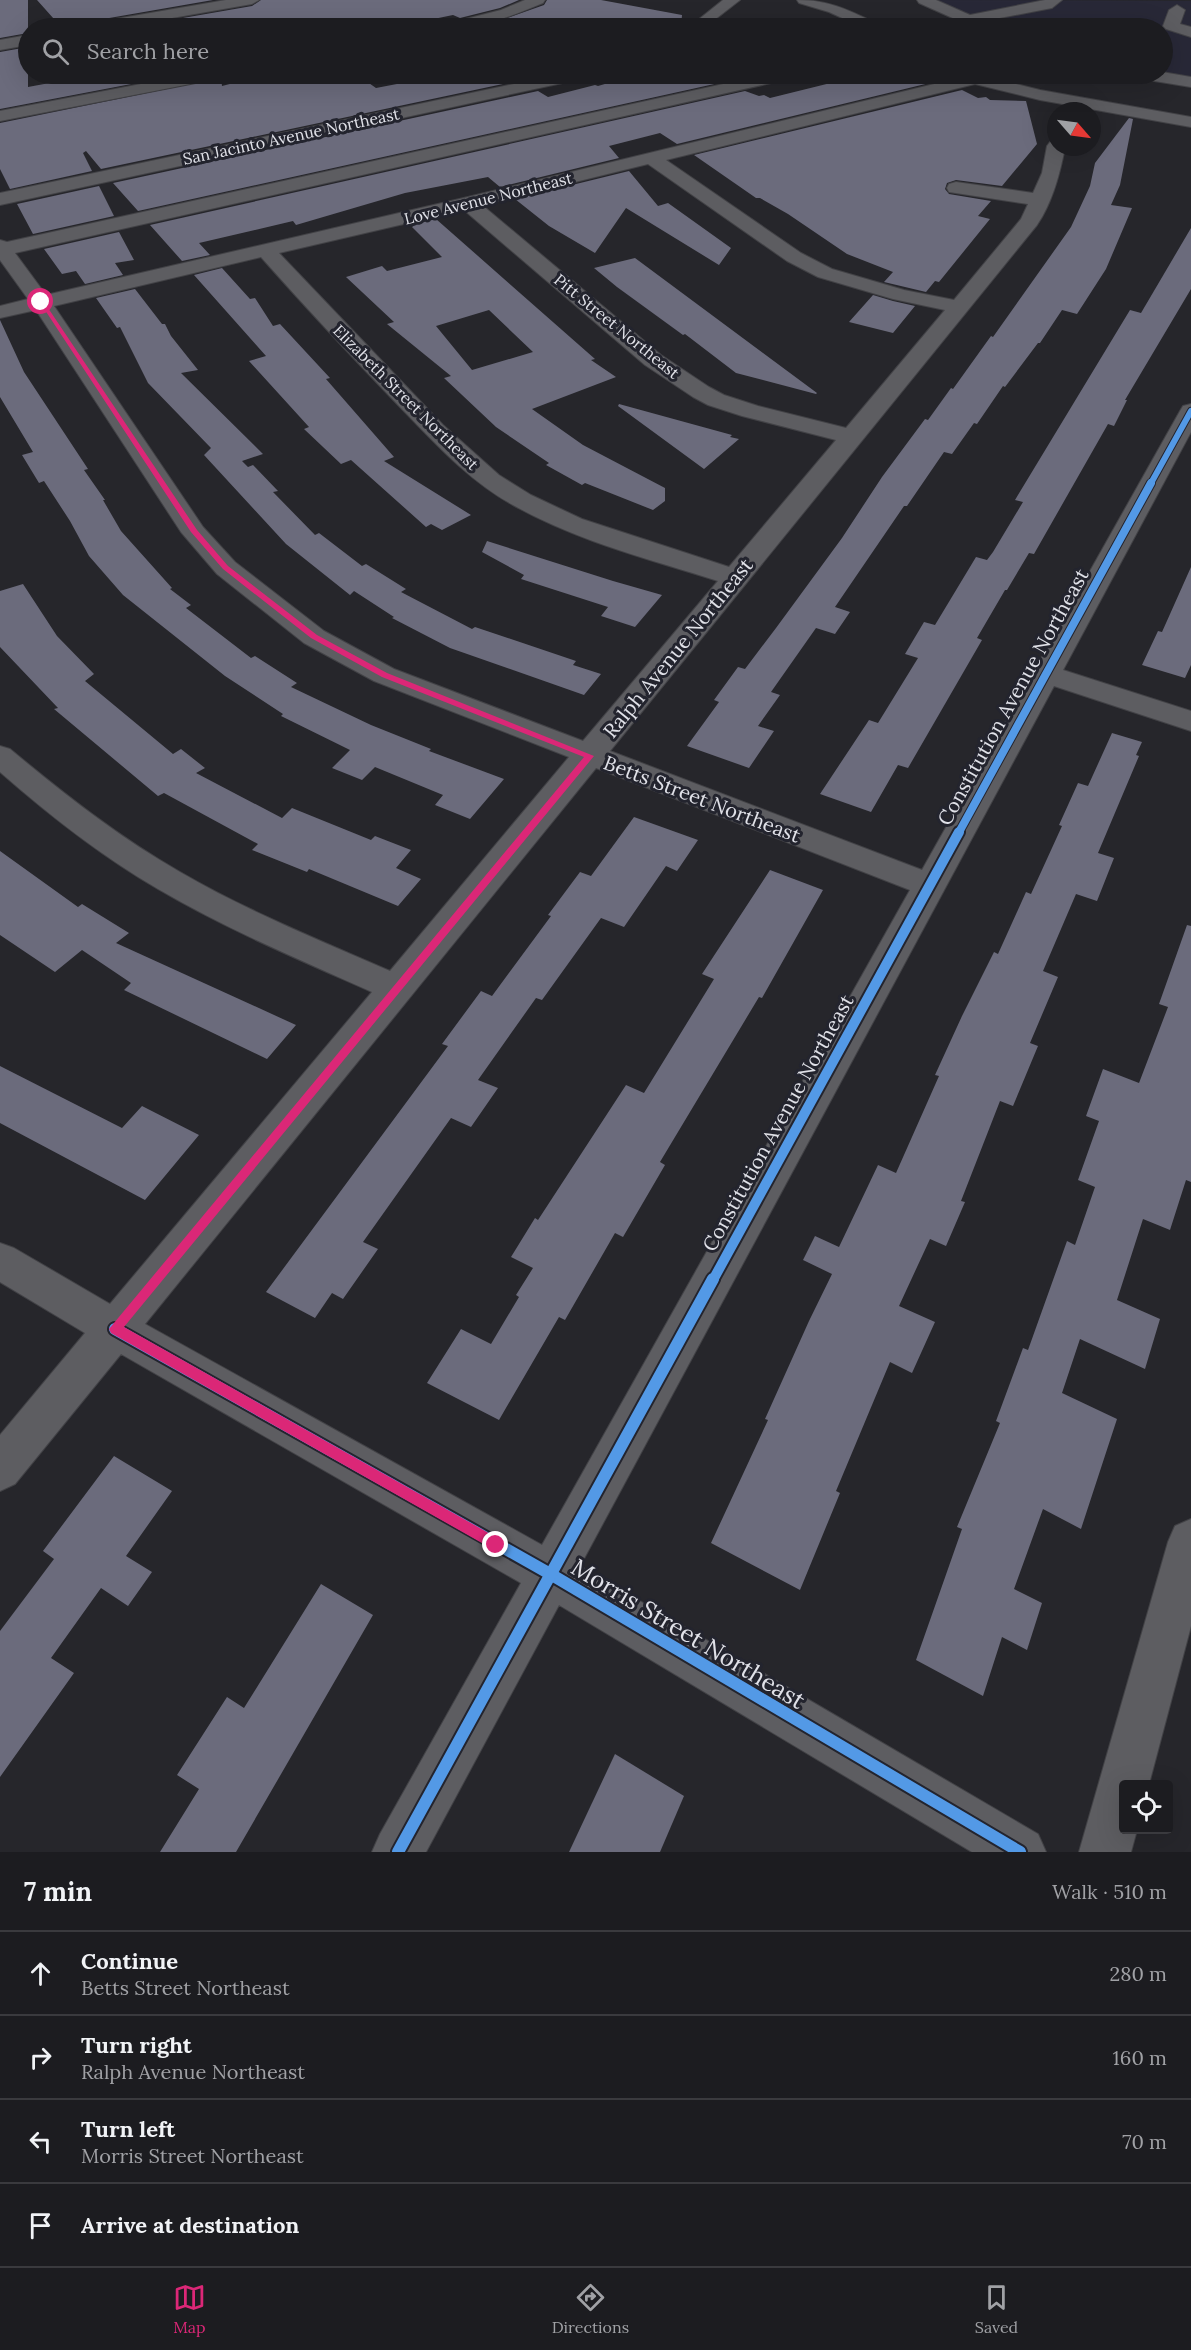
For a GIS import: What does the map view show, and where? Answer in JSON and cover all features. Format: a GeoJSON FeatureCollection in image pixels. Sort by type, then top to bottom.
{"type":"FeatureCollection","features":[{"type":"Feature","properties":{"kind":"street"},"geometry":{"type":"LineString","coordinates":[[149,18],[252,0]]}},
{"type":"Feature","properties":{"kind":"street"},"geometry":{"type":"LineString","coordinates":[[486,18],[538,0]]}},
{"type":"Feature","properties":{"kind":"street"},"geometry":{"type":"LineString","coordinates":[[709,18],[733,0]]}},
{"type":"Feature","properties":{"kind":"street"},"geometry":{"type":"LineString","coordinates":[[804,0],[834,9],[853,18]]}},
{"type":"Feature","properties":{"kind":"street"},"geometry":{"type":"LineString","coordinates":[[924,0],[963,18]]}},
{"type":"Feature","properties":{"kind":"street"},"geometry":{"type":"LineString","coordinates":[[974,18],[1020,5],[1047,5],[1055,0]]}},
{"type":"Feature","properties":{"kind":"street"},"geometry":{"type":"LineString","coordinates":[[1159,7],[1184,11]]}},
{"type":"Feature","properties":{"kind":"street"},"geometry":{"type":"LineString","coordinates":[[1173,24],[1184,11]]}},
{"type":"Feature","properties":{"kind":"street"},"geometry":{"type":"LineString","coordinates":[[1173,27],[1191,32]]}},
{"type":"Feature","properties":{"kind":"street"},"geometry":{"type":"LineString","coordinates":[[1173,32],[1191,38]]}},
{"type":"Feature","properties":{"kind":"street"},"geometry":{"type":"LineString","coordinates":[[0,45],[18,42]]}},
{"type":"Feature","properties":{"kind":"street"},"geometry":{"type":"LineString","coordinates":[[1173,79],[1191,82]]}},
{"type":"Feature","properties":{"kind":"street"},"geometry":{"type":"LineString","coordinates":[[0,116],[165,84]]}},
{"type":"Feature","properties":{"kind":"street","name":"San Jacinto Avenue Northeast"},"geometry":{"type":"LineString","coordinates":[[0,199],[535,84]]}},
{"type":"Feature","properties":{"kind":"street"},"geometry":{"type":"LineString","coordinates":[[1,248],[744,84]]}},
{"type":"Feature","properties":{"kind":"street","name":"Love Avenue Northeast"},"geometry":{"type":"LineString","coordinates":[[0,312],[468,203],[938,84]]}},
{"type":"Feature","properties":{"kind":"street"},"geometry":{"type":"LineString","coordinates":[[997,84],[1060,102]]}},
{"type":"Feature","properties":{"kind":"street"},"geometry":{"type":"LineString","coordinates":[[1101,110],[1191,122]]}},
{"type":"Feature","properties":{"kind":"street","name":"Ralph Avenue Northeast"},"geometry":{"type":"LineString","coordinates":[[0,1469],[1030,221],[1041,200],[1051,173],[1054,156]]}},
{"type":"Feature","properties":{"kind":"street"},"geometry":{"type":"LineString","coordinates":[[651,158],[794,257],[825,273],[900,295],[959,307]]}},
{"type":"Feature","properties":{"kind":"street"},"geometry":{"type":"LineString","coordinates":[[956,188],[1041,200]]}},
{"type":"Feature","properties":{"kind":"street","name":"Pitt Street Northeast"},"geometry":{"type":"LineString","coordinates":[[468,203],[653,360],[701,392],[716,400],[750,411],[852,437]]}},
{"type":"Feature","properties":{"kind":"street","name":"Betts Street Northeast"},"geometry":{"type":"LineString","coordinates":[[1,248],[41,302],[194,532],[226,568],[314,637],[384,675],[929,885]]}},
{"type":"Feature","properties":{"kind":"street","name":"Elizabeth Street Northeast"},"geometry":{"type":"LineString","coordinates":[[266,251],[391,385],[462,457],[492,481],[522,500],[584,529],[736,578]]}},
{"type":"Feature","properties":{"kind":"street","name":"Constitution Avenue Northeast"},"geometry":{"type":"LineString","coordinates":[[398,1852],[1191,411]]}},
{"type":"Feature","properties":{"kind":"street"},"geometry":{"type":"LineString","coordinates":[[1047,674],[1191,721]]}},
{"type":"Feature","properties":{"kind":"street"},"geometry":{"type":"LineString","coordinates":[[0,756],[60,807],[140,863],[232,914],[398,989]]}},
{"type":"Feature","properties":{"kind":"street","name":"Morris Street Northeast"},"geometry":{"type":"LineString","coordinates":[[0,1261],[115,1329],[552,1575],[1020,1852]]}},
{"type":"Feature","properties":{"kind":"street"},"geometry":{"type":"LineString","coordinates":[[1105,1852],[1191,1542]]}},
{"type":"Feature","properties":{"kind":"shaded area"},"geometry":{"type":"Polygon","coordinates":[[[917,0],[1191,1],[1191,84],[1173,81],[1173,18],[956,18],[917,0]]]}},
{"type":"Feature","properties":{"kind":"building"},"geometry":{"type":"Polygon","coordinates":[[[0,0],[28,0],[28,18],[18,18],[18,35],[0,38],[0,0]]]}},
{"type":"Feature","properties":{"kind":"building"},"geometry":{"type":"Polygon","coordinates":[[[37,0],[213,0],[109,18],[53,18],[37,0]]]}},
{"type":"Feature","properties":{"kind":"building"},"geometry":{"type":"Polygon","coordinates":[[[261,0],[519,0],[500,8],[460,18],[453,15],[438,18],[183,18],[252,6],[261,0]]]}},
{"type":"Feature","properties":{"kind":"building"},"geometry":{"type":"Polygon","coordinates":[[[547,0],[601,0],[682,15],[682,18],[507,18],[544,5],[547,0]]]}},
{"type":"Feature","properties":{"kind":"building"},"geometry":{"type":"Polygon","coordinates":[[[18,49],[18,84],[28,84],[28,87],[44,84],[131,84],[0,109],[0,52],[18,49]]]}},
{"type":"Feature","properties":{"kind":"building"},"geometry":{"type":"Polygon","coordinates":[[[192,84],[222,84],[222,86],[230,84],[370,84],[376,88],[397,84],[503,84],[101,169],[86,151],[83,153],[92,171],[10,189],[0,169],[0,123],[192,84]]]}},
{"type":"Feature","properties":{"kind":"building"},"geometry":{"type":"Polygon","coordinates":[[[605,84],[714,84],[138,211],[113,183],[538,91],[548,97],[605,84]]]}},
{"type":"Feature","properties":{"kind":"building"},"geometry":{"type":"Polygon","coordinates":[[[827,84],[925,84],[677,144],[660,133],[609,146],[619,158],[500,187],[488,177],[405,193],[296,225],[293,221],[199,243],[210,255],[182,261],[150,225],[745,91],[770,98],[827,84]]]}},
{"type":"Feature","properties":{"kind":"building"},"geometry":{"type":"Polygon","coordinates":[[[962,90],[978,98],[1026,101],[1037,144],[1002,186],[956,180],[947,183],[945,189],[949,194],[991,201],[978,216],[990,219],[939,282],[935,281],[926,292],[884,282],[893,272],[847,254],[788,214],[756,198],[694,155],[962,90]]]}},
{"type":"Feature","properties":{"kind":"building"},"geometry":{"type":"Polygon","coordinates":[[[1129,118],[1133,119],[1120,185],[1111,205],[1132,208],[1106,269],[1077,314],[1062,310],[1040,343],[1005,387],[1003,386],[977,424],[974,423],[952,454],[944,452],[907,506],[904,506],[835,607],[850,612],[835,634],[816,628],[771,692],[780,695],[758,726],[774,731],[749,768],[687,746],[719,702],[714,700],[738,667],[745,669],[842,538],[882,477],[925,419],[928,420],[991,336],[993,337],[1071,227],[1090,186],[1095,163],[1129,118]]]}},
{"type":"Feature","properties":{"kind":"building"},"geometry":{"type":"Polygon","coordinates":[[[629,171],[658,206],[668,203],[731,248],[719,265],[626,208],[595,253],[549,226],[515,199],[629,171]]]}},
{"type":"Feature","properties":{"kind":"building"},"geometry":{"type":"Polygon","coordinates":[[[99,186],[114,216],[33,234],[17,204],[99,186]]]}},
{"type":"Feature","properties":{"kind":"building"},"geometry":{"type":"Polygon","coordinates":[[[436,219],[595,359],[591,360],[616,377],[532,409],[583,445],[665,488],[665,501],[653,510],[585,483],[582,485],[546,465],[549,463],[496,427],[444,378],[451,376],[387,324],[394,322],[346,277],[382,266],[387,271],[442,257],[412,227],[436,219]],[[489,310],[436,326],[472,370],[533,352],[489,310]]]}},
{"type":"Feature","properties":{"kind":"building"},"geometry":{"type":"Polygon","coordinates":[[[1191,228],[1191,289],[1125,400],[1127,400],[1114,426],[1108,424],[1034,554],[1029,553],[1005,590],[977,638],[982,640],[908,768],[898,765],[871,812],[820,794],[869,720],[878,723],[918,658],[905,654],[924,622],[935,625],[976,557],[987,560],[993,552],[1023,502],[1015,500],[1130,310],[1141,313],[1191,228]]]}},
{"type":"Feature","properties":{"kind":"building"},"geometry":{"type":"Polygon","coordinates":[[[119,232],[134,260],[115,263],[123,275],[85,284],[76,271],[62,274],[44,249],[119,232]]]}},
{"type":"Feature","properties":{"kind":"building"},"geometry":{"type":"Polygon","coordinates":[[[635,258],[817,393],[736,373],[594,268],[635,258]]]}},
{"type":"Feature","properties":{"kind":"building"},"geometry":{"type":"Polygon","coordinates":[[[222,268],[250,299],[255,298],[273,326],[280,324],[330,378],[326,379],[394,457],[384,461],[471,515],[442,530],[431,524],[426,527],[351,460],[341,464],[304,429],[309,427],[249,361],[266,356],[194,275],[222,268]]]}},
{"type":"Feature","properties":{"kind":"building"},"geometry":{"type":"Polygon","coordinates":[[[135,289],[162,324],[165,324],[171,336],[198,370],[181,373],[263,454],[242,461],[248,467],[253,465],[278,491],[273,492],[315,535],[319,533],[362,566],[366,564],[406,589],[401,592],[472,629],[475,627],[576,661],[573,665],[601,674],[584,695],[450,648],[392,618],[394,617],[354,591],[350,595],[286,544],[204,455],[211,448],[148,383],[120,327],[117,328],[96,298],[135,289]]]}},
{"type":"Feature","properties":{"kind":"building"},"geometry":{"type":"Polygon","coordinates":[[[873,295],[915,306],[893,333],[849,322],[873,295]]]}},
{"type":"Feature","properties":{"kind":"building"},"geometry":{"type":"Polygon","coordinates":[[[0,320],[24,372],[88,469],[84,470],[105,500],[103,500],[121,531],[172,588],[170,589],[191,605],[186,608],[251,658],[255,656],[297,683],[291,687],[371,725],[431,749],[429,751],[504,779],[470,819],[435,805],[443,795],[375,767],[362,780],[332,768],[350,750],[281,716],[283,714],[225,676],[123,595],[89,556],[44,481],[39,483],[22,455],[33,452],[0,397],[0,320]]]}},
{"type":"Feature","properties":{"kind":"building"},"geometry":{"type":"Polygon","coordinates":[[[619,404],[732,435],[730,437],[739,439],[704,469],[618,406],[619,404]]]}},
{"type":"Feature","properties":{"kind":"building"},"geometry":{"type":"Polygon","coordinates":[[[487,541],[662,595],[635,627],[601,616],[608,607],[521,579],[524,575],[482,552],[487,541]]]}},
{"type":"Feature","properties":{"kind":"building"},"geometry":{"type":"Polygon","coordinates":[[[1191,567],[1191,665],[1185,678],[1142,665],[1158,631],[1162,632],[1191,567]]]}},
{"type":"Feature","properties":{"kind":"building"},"geometry":{"type":"Polygon","coordinates":[[[23,584],[57,636],[94,674],[85,681],[173,754],[181,749],[205,768],[196,773],[282,818],[292,808],[371,840],[375,836],[411,850],[396,868],[421,879],[398,906],[309,869],[307,872],[252,850],[258,844],[164,793],[158,796],[54,709],[58,708],[0,647],[0,591],[23,584]]]}},
{"type":"Feature","properties":{"kind":"building"},"geometry":{"type":"Polygon","coordinates":[[[1112,733],[1142,742],[1136,755],[1139,756],[1098,853],[1114,858],[1097,901],[1076,894],[1043,971],[1058,977],[1030,1043],[1038,1046],[1013,1106],[1000,1101],[961,1201],[965,1202],[946,1246],[930,1239],[899,1306],[935,1322],[912,1373],[890,1362],[836,1491],[840,1493],[800,1590],[711,1543],[832,1274],[803,1260],[815,1236],[839,1247],[878,1165],[896,1173],[939,1076],[935,1075],[962,1016],[994,952],[998,954],[1026,892],[1031,894],[1062,826],[1059,825],[1078,783],[1088,786],[1112,733]]]}},
{"type":"Feature","properties":{"kind":"building"},"geometry":{"type":"Polygon","coordinates":[[[634,817],[698,840],[677,871],[666,866],[624,927],[601,918],[542,1000],[536,998],[478,1080],[498,1088],[471,1127],[451,1118],[363,1242],[378,1249],[343,1299],[332,1293],[315,1318],[266,1292],[448,1046],[442,1044],[481,991],[492,996],[551,916],[548,915],[580,872],[591,876],[634,817]]]}},
{"type":"Feature","properties":{"kind":"building"},"geometry":{"type":"Polygon","coordinates":[[[0,851],[78,907],[82,904],[129,933],[116,943],[296,1025],[267,1059],[124,990],[131,983],[82,950],[55,972],[0,935],[0,851]]]}},
{"type":"Feature","properties":{"kind":"building"},"geometry":{"type":"Polygon","coordinates":[[[770,870],[823,890],[762,998],[759,997],[660,1162],[665,1165],[623,1237],[615,1233],[565,1320],[559,1317],[499,1420],[427,1383],[461,1329],[491,1344],[519,1297],[516,1295],[533,1268],[511,1257],[535,1218],[538,1220],[626,1085],[644,1093],[714,979],[702,974],[770,870]]]}},
{"type":"Feature","properties":{"kind":"building"},"geometry":{"type":"Polygon","coordinates":[[[1187,925],[1191,926],[1191,1182],[1186,1180],[1170,1230],[1143,1219],[1117,1300],[1160,1319],[1145,1369],[1080,1339],[1062,1393],[1117,1419],[1081,1529],[1043,1509],[1014,1589],[1042,1603],[1027,1650],[1002,1637],[983,1696],[916,1660],[962,1529],[957,1527],[1000,1423],[996,1421],[1023,1348],[1028,1350],[1067,1241],[1075,1245],[1095,1187],[1078,1180],[1099,1121],[1086,1116],[1103,1069],[1139,1083],[1168,1007],[1159,1004],[1187,925]]]}},
{"type":"Feature","properties":{"kind":"building"},"geometry":{"type":"Polygon","coordinates":[[[0,1066],[122,1128],[142,1106],[199,1135],[145,1200],[0,1123],[0,1066]]]}},
{"type":"Feature","properties":{"kind":"building"},"geometry":{"type":"Polygon","coordinates":[[[114,1456],[172,1491],[126,1556],[152,1572],[128,1606],[101,1588],[51,1658],[74,1673],[0,1777],[0,1631],[54,1559],[43,1551],[114,1456]]]}},
{"type":"Feature","properties":{"kind":"building"},"geometry":{"type":"Polygon","coordinates":[[[321,1584],[373,1615],[236,1852],[160,1852],[199,1789],[177,1775],[227,1697],[244,1708],[321,1584]]]}},
{"type":"Feature","properties":{"kind":"building"},"geometry":{"type":"Polygon","coordinates":[[[615,1754],[684,1796],[660,1852],[569,1852],[615,1754]]]}},
{"type":"Feature","properties":{"kind":"cycle path"},"geometry":{"type":"LineString","coordinates":[[398,1852],[1191,411]]}},
{"type":"Feature","properties":{"kind":"cycle path"},"geometry":{"type":"LineString","coordinates":[[115,1329],[552,1575],[1020,1852]]}},
{"type":"Feature","properties":{"kind":"route"},"geometry":{"type":"LineString","coordinates":[[41,302],[194,532],[226,568],[314,637],[384,675],[590,756],[115,1329],[496,1545]]}}]}
